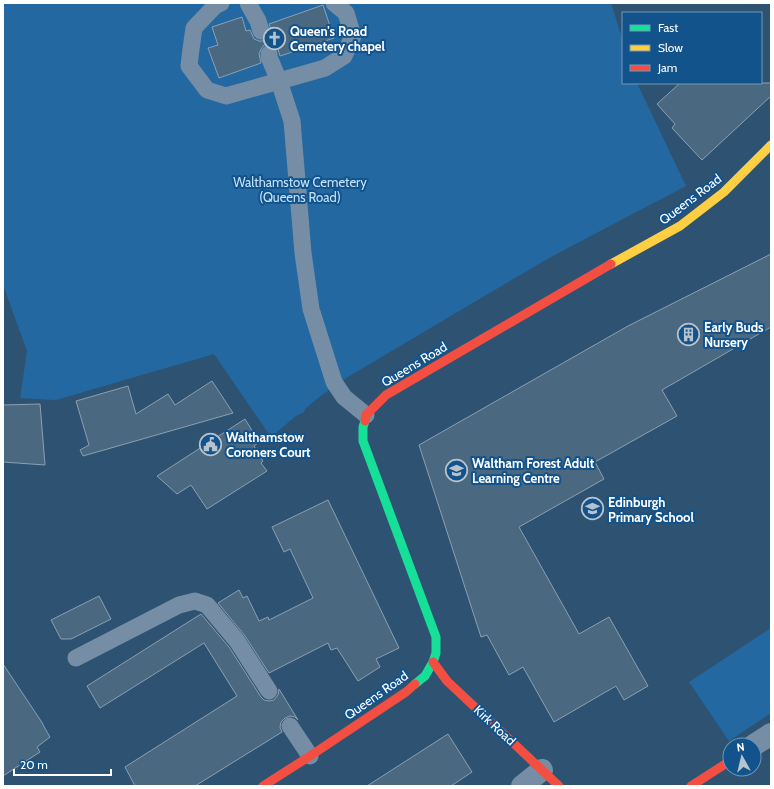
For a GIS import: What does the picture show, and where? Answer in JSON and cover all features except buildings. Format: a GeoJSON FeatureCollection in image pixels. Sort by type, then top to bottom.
{"type":"FeatureCollection","features":[{"type":"Feature","properties":{"kind":"street","name":"Queens Road"},"geometry":{"type":"LineString","coordinates":[[263,786],[406,692],[425,676],[436,653],[436,636],[363,441],[363,427],[366,415],[386,395],[680,226],[724,192],[771,145]]}},
{"type":"Feature","properties":{"kind":"street","name":"Kirk Road"},"geometry":{"type":"LineString","coordinates":[[433,662],[447,681],[559,786]]}},
{"type":"Feature","properties":{"kind":"street"},"geometry":{"type":"LineString","coordinates":[[762,740],[771,734]]}},
{"type":"Feature","properties":{"kind":"street"},"geometry":{"type":"LineString","coordinates":[[691,786],[722,766]]}},
{"type":"Feature","properties":{"kind":"street"},"geometry":{"type":"LineString","coordinates":[[522,786],[542,770]]}},
{"type":"Feature","properties":{"kind":"lane"},"geometry":{"type":"LineString","coordinates":[[221,3],[215,6],[194,28],[190,49],[189,66],[207,90],[226,96],[325,68],[344,56],[353,36],[346,13],[334,3]]}},
{"type":"Feature","properties":{"kind":"lane"},"geometry":{"type":"LineString","coordinates":[[248,3],[258,21],[261,30]]}},
{"type":"Feature","properties":{"kind":"lane"},"geometry":{"type":"LineString","coordinates":[[269,54],[292,121],[303,253],[311,309],[334,382],[344,397],[366,415]]}},
{"type":"Feature","properties":{"kind":"lane"},"geometry":{"type":"LineString","coordinates":[[76,658],[179,605],[194,601],[207,605],[237,641],[269,691]]}},
{"type":"Feature","properties":{"kind":"lane"},"geometry":{"type":"LineString","coordinates":[[290,726],[310,756]]}},
{"type":"Feature","properties":{"kind":"green space","name":"Walthamstow Cemetery (Queens Road)"},"geometry":{"type":"Polygon","coordinates":[[[3,3],[611,3],[622,38],[622,84],[637,84],[686,186],[549,258],[346,378],[318,398],[305,409],[304,412],[296,416],[271,437],[214,354],[56,400],[20,398],[27,351],[3,285],[3,3]]]}},
{"type":"Feature","properties":{"kind":"green space"},"geometry":{"type":"Polygon","coordinates":[[[771,628],[771,713],[735,737],[726,737],[689,682],[771,628]]]}},
{"type":"Feature","properties":{"kind":"traffic: fast"},"geometry":{"type":"LineString","coordinates":[[365,421],[363,427],[363,441],[436,637],[436,653],[433,662],[425,676],[415,684]]}},
{"type":"Feature","properties":{"kind":"traffic: slow"},"geometry":{"type":"LineString","coordinates":[[611,264],[680,226],[724,192],[771,145]]}},
{"type":"Feature","properties":{"kind":"traffic: jam"},"geometry":{"type":"LineString","coordinates":[[365,421],[366,415],[386,395],[611,264]]}},
{"type":"Feature","properties":{"kind":"traffic: jam"},"geometry":{"type":"LineString","coordinates":[[433,662],[447,681],[559,786]]}},
{"type":"Feature","properties":{"kind":"traffic: jam"},"geometry":{"type":"LineString","coordinates":[[263,786],[406,692],[415,684]]}},
{"type":"Feature","properties":{"kind":"traffic: jam"},"geometry":{"type":"LineString","coordinates":[[691,786],[722,766]]}},
{"type":"Feature","properties":{"kind":"place","name":"Queen's Road Cemetery chapel"},"geometry":{"type":"Point","coordinates":[275,38]}},
{"type":"Feature","properties":{"kind":"place","name":"Early Buds Nursery"},"geometry":{"type":"Point","coordinates":[688,334]}},
{"type":"Feature","properties":{"kind":"place","name":"Walthamstow Coroners Court"},"geometry":{"type":"Point","coordinates":[211,444]}},
{"type":"Feature","properties":{"kind":"place","name":"Waltham Forest Adult Learning Centre"},"geometry":{"type":"Point","coordinates":[457,470]}},
{"type":"Feature","properties":{"kind":"place","name":"Edinburgh Primary School"},"geometry":{"type":"Point","coordinates":[593,509]}}]}
